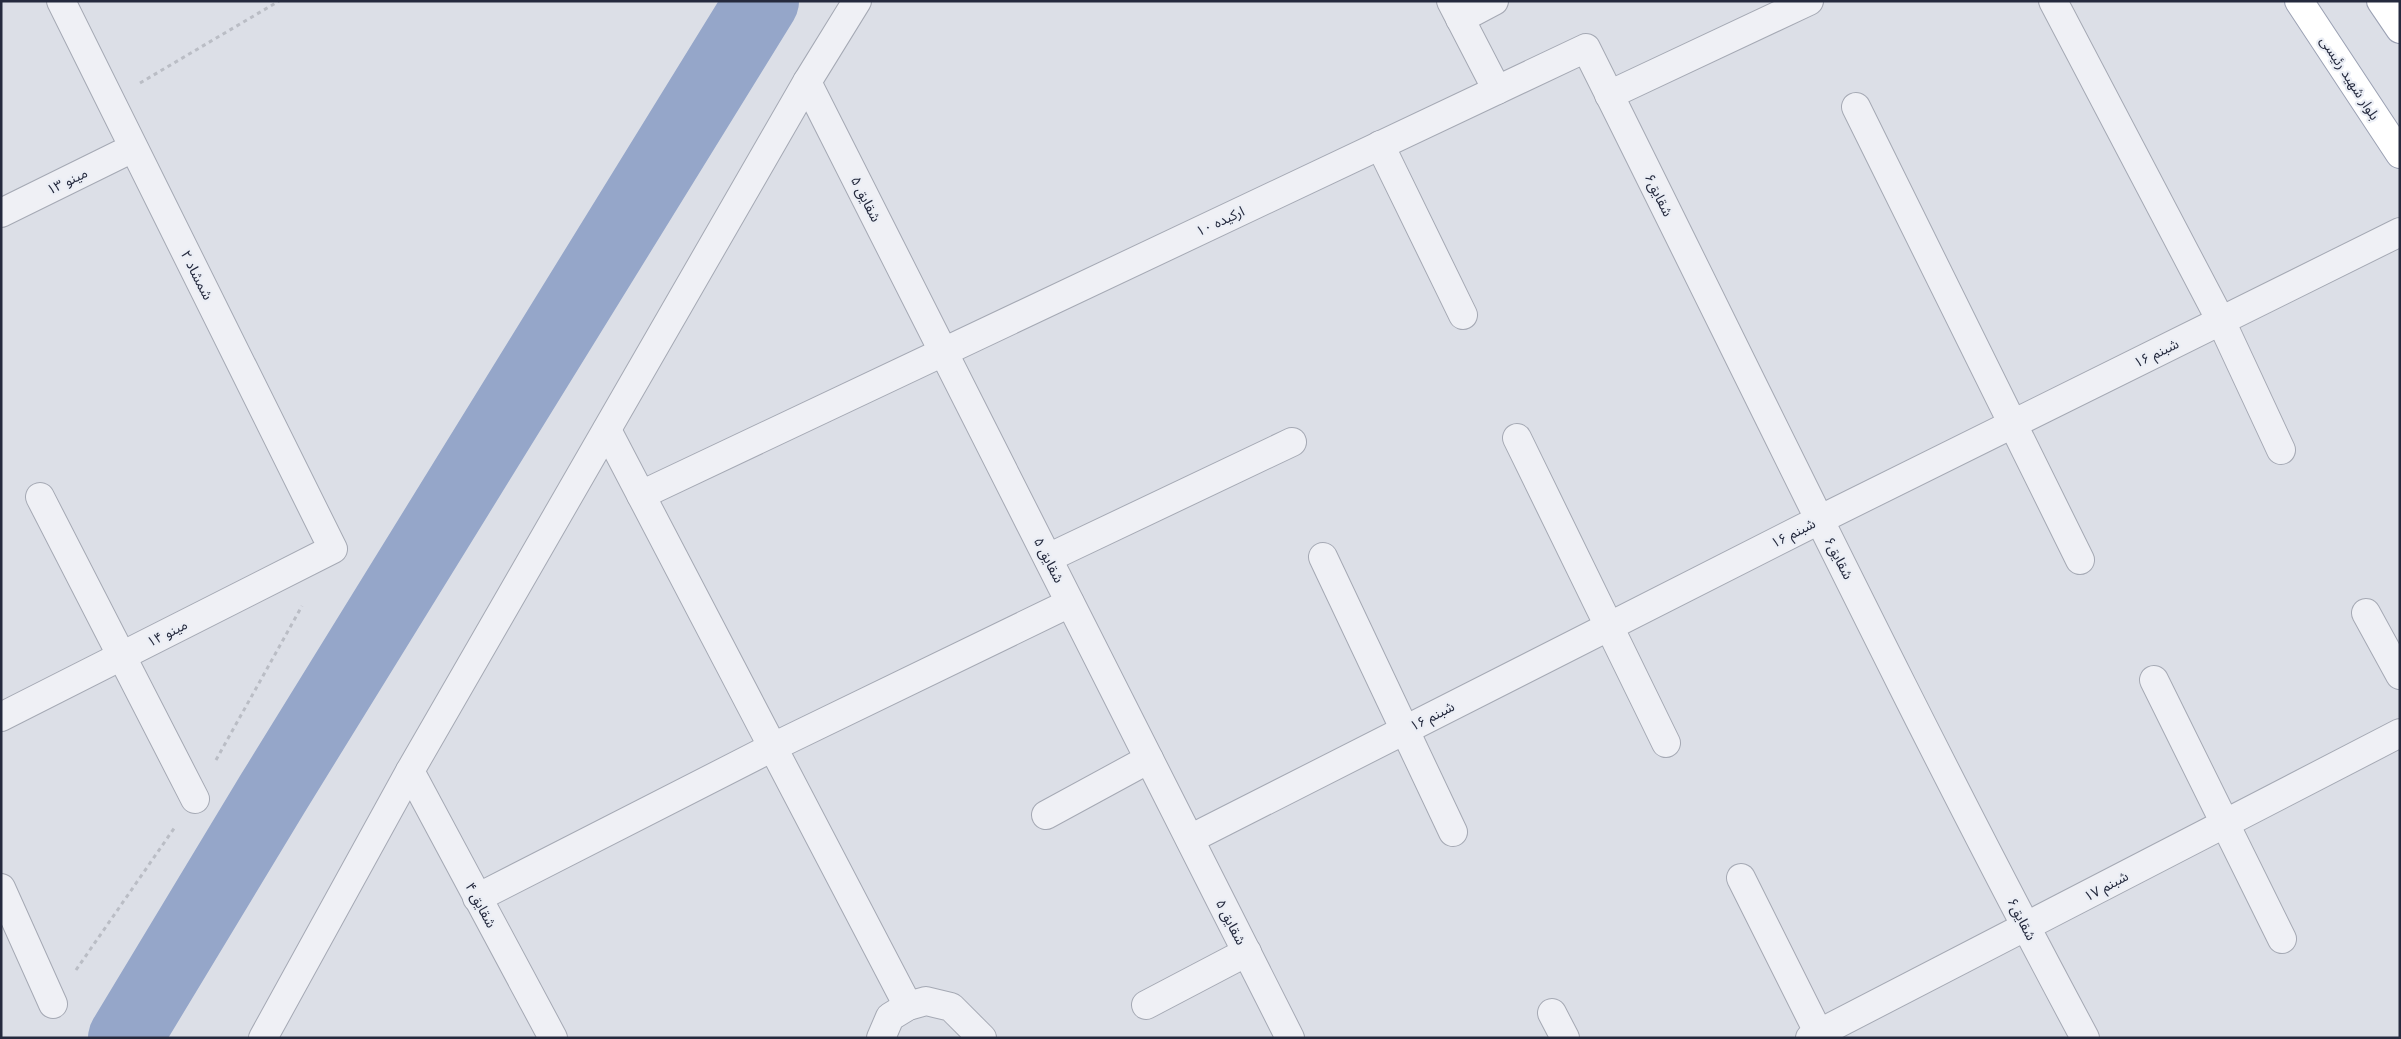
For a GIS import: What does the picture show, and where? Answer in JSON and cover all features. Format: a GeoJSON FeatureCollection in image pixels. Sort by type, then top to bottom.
{"type":"FeatureCollection","features":[{"type":"Feature","properties":{"kind":"main road","name":"بلوار شهید رئیسی"},"geometry":{"type":"LineString","coordinates":[[2299,1],[2400,154]]}},
{"type":"Feature","properties":{"kind":"main road"},"geometry":{"type":"LineString","coordinates":[[2381,1],[2400,29]]}},
{"type":"Feature","properties":{"kind":"street","name":"شمشاد ۲"},"geometry":{"type":"LineString","coordinates":[[61,1],[334,549]]}},
{"type":"Feature","properties":{"kind":"street"},"geometry":{"type":"LineString","coordinates":[[263,1038],[410,771],[807,82],[857,1]]}},
{"type":"Feature","properties":{"kind":"street"},"geometry":{"type":"LineString","coordinates":[[1494,1],[1455,10],[1497,90]]}},
{"type":"Feature","properties":{"kind":"street"},"geometry":{"type":"LineString","coordinates":[[1609,95],[1809,1]]}},
{"type":"Feature","properties":{"kind":"street"},"geometry":{"type":"LineString","coordinates":[[2053,1],[2221,321],[2280,450]]}},
{"type":"Feature","properties":{"kind":"street","name":"شقایق۶"},"geometry":{"type":"LineString","coordinates":[[1586,48],[1819,520],[2026,928],[2085,1038]]}},
{"type":"Feature","properties":{"kind":"street","name":"ارکیده ۱۰"},"geometry":{"type":"LineString","coordinates":[[641,495],[1586,48]]}},
{"type":"Feature","properties":{"kind":"street","name":"شقایق ۵"},"geometry":{"type":"LineString","coordinates":[[807,82],[1290,1038]]}},
{"type":"Feature","properties":{"kind":"street"},"geometry":{"type":"LineString","coordinates":[[1856,107],[2080,560]]}},
{"type":"Feature","properties":{"kind":"street"},"geometry":{"type":"LineString","coordinates":[[1380,145],[1463,315]]}},
{"type":"Feature","properties":{"kind":"street","name":"مینو ۱۳"},"geometry":{"type":"LineString","coordinates":[[1,213],[133,148]]}},
{"type":"Feature","properties":{"kind":"street","name":"شبنم ۱۶"},"geometry":{"type":"LineString","coordinates":[[1190,839],[1819,520],[2400,232]]}},
{"type":"Feature","properties":{"kind":"street"},"geometry":{"type":"LineString","coordinates":[[607,430],[908,1006]]}},
{"type":"Feature","properties":{"kind":"street"},"geometry":{"type":"LineString","coordinates":[[1517,438],[1666,743]]}},
{"type":"Feature","properties":{"kind":"street"},"geometry":{"type":"LineString","coordinates":[[1048,558],[1292,442]]}},
{"type":"Feature","properties":{"kind":"street"},"geometry":{"type":"LineString","coordinates":[[40,497],[195,799]]}},
{"type":"Feature","properties":{"kind":"street","name":"مینو ۱۴"},"geometry":{"type":"LineString","coordinates":[[1,717],[334,549]]}},
{"type":"Feature","properties":{"kind":"street"},"geometry":{"type":"LineString","coordinates":[[1323,557],[1453,832]]}},
{"type":"Feature","properties":{"kind":"street"},"geometry":{"type":"LineString","coordinates":[[477,898],[773,747],[1070,603]]}},
{"type":"Feature","properties":{"kind":"street"},"geometry":{"type":"LineString","coordinates":[[2366,613],[2400,675]]}},
{"type":"Feature","properties":{"kind":"street"},"geometry":{"type":"LineString","coordinates":[[2154,680],[2282,940]]}},
{"type":"Feature","properties":{"kind":"street","name":"شبنم ۱۷"},"geometry":{"type":"LineString","coordinates":[[1817,1036],[2400,733]]}},
{"type":"Feature","properties":{"kind":"street"},"geometry":{"type":"LineString","coordinates":[[1046,815],[1149,759]]}},
{"type":"Feature","properties":{"kind":"street","name":"شقایق ۴"},"geometry":{"type":"LineString","coordinates":[[410,771],[553,1038]]}},
{"type":"Feature","properties":{"kind":"street"},"geometry":{"type":"LineString","coordinates":[[1741,878],[1817,1036]]}},
{"type":"Feature","properties":{"kind":"street"},"geometry":{"type":"LineString","coordinates":[[1,888],[53,1004]]}},
{"type":"Feature","properties":{"kind":"street"},"geometry":{"type":"LineString","coordinates":[[1146,1005],[1247,952]]}},
{"type":"Feature","properties":{"kind":"street"},"geometry":{"type":"LineString","coordinates":[[881,1038],[890,1017],[908,1006],[926,1001],[951,1006],[982,1038]]}},
{"type":"Feature","properties":{"kind":"street"},"geometry":{"type":"LineString","coordinates":[[1552,1013],[1565,1038]]}},
{"type":"Feature","properties":{"kind":"path"},"geometry":{"type":"LineString","coordinates":[[110,100],[280,1]]}},
{"type":"Feature","properties":{"kind":"waterway"},"geometry":{"type":"LineString","coordinates":[[125,1038],[273,793],[762,1]]}}]}
